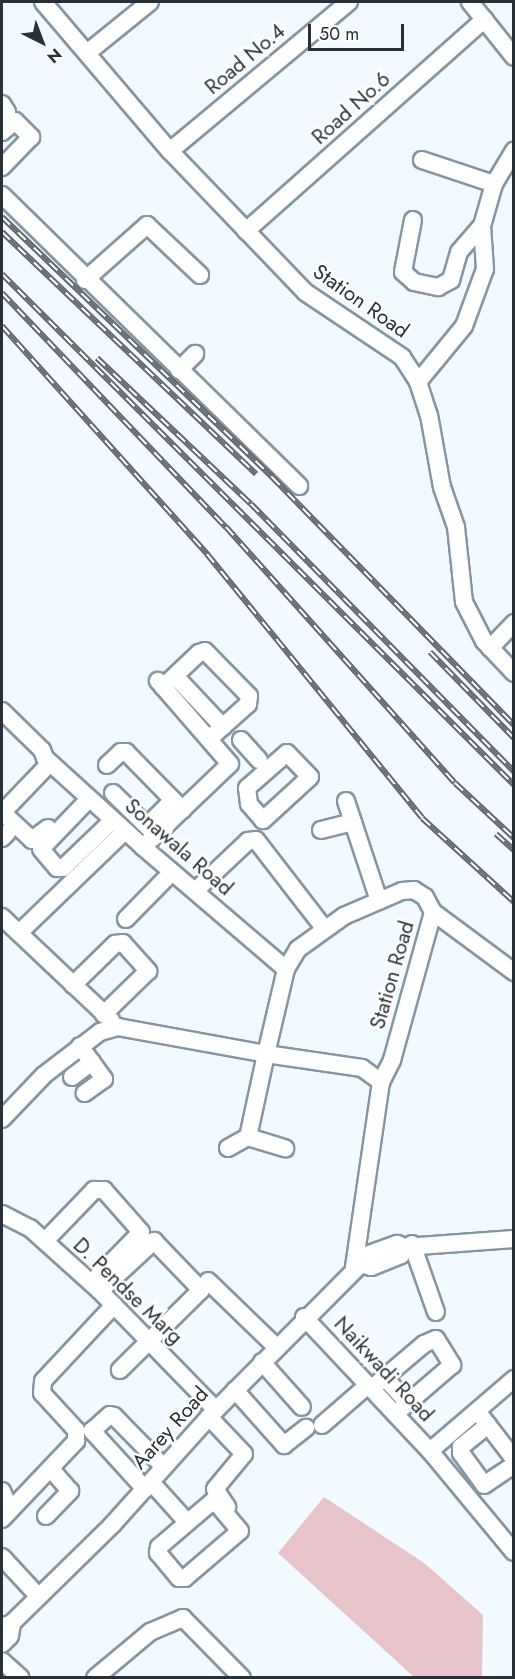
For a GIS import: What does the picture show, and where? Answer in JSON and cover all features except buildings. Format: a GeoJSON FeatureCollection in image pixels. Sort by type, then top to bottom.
{"type":"FeatureCollection","features":[{"type":"Feature","properties":{"kind":"street","name":"Station Road"},"geometry":{"type":"LineString","coordinates":[[43,2],[170,151],[305,292],[402,357],[418,382],[456,527],[464,602],[472,622],[490,648]]}},
{"type":"Feature","properties":{"kind":"street"},"geometry":{"type":"LineString","coordinates":[[87,53],[150,2]]}},
{"type":"Feature","properties":{"kind":"street","name":"Road No.4"},"geometry":{"type":"LineString","coordinates":[[170,151],[349,2]]}},
{"type":"Feature","properties":{"kind":"street"},"geometry":{"type":"LineString","coordinates":[[470,2],[485,18],[513,57]]}},
{"type":"Feature","properties":{"kind":"street","name":"Road No.6"},"geometry":{"type":"LineString","coordinates":[[246,231],[485,18]]}},
{"type":"Feature","properties":{"kind":"street"},"geometry":{"type":"LineString","coordinates":[[2,104],[7,112],[2,118]]}},
{"type":"Feature","properties":{"kind":"street"},"geometry":{"type":"LineString","coordinates":[[2,132],[15,121],[31,137],[2,167]]}},
{"type":"Feature","properties":{"kind":"street"},"geometry":{"type":"LineString","coordinates":[[418,382],[464,326],[486,269],[482,226],[494,184],[513,150]]}},
{"type":"Feature","properties":{"kind":"street"},"geometry":{"type":"LineString","coordinates":[[422,160],[494,184]]}},
{"type":"Feature","properties":{"kind":"street"},"geometry":{"type":"LineString","coordinates":[[2,195],[85,280],[299,486]]}},
{"type":"Feature","properties":{"kind":"street"},"geometry":{"type":"LineString","coordinates":[[413,220],[403,272],[414,282],[438,287],[450,280],[459,252],[482,226]]}},
{"type":"Feature","properties":{"kind":"street"},"geometry":{"type":"LineString","coordinates":[[85,280],[147,225],[200,275]]}},
{"type":"Feature","properties":{"kind":"street"},"geometry":{"type":"LineString","coordinates":[[178,370],[195,354]]}},
{"type":"Feature","properties":{"kind":"street"},"geometry":{"type":"LineString","coordinates":[[513,623],[490,648],[513,673]]}},
{"type":"Feature","properties":{"kind":"street"},"geometry":{"type":"LineString","coordinates":[[165,681],[199,653],[208,652],[251,699],[210,738]]}},
{"type":"Feature","properties":{"kind":"street"},"geometry":{"type":"LineString","coordinates":[[165,681],[223,727]]}},
{"type":"Feature","properties":{"kind":"street"},"geometry":{"type":"LineString","coordinates":[[165,681],[247,788]]}},
{"type":"Feature","properties":{"kind":"street","name":"Sonawala Road"},"geometry":{"type":"LineString","coordinates":[[2,711],[42,750],[47,760],[119,826],[286,969]]}},
{"type":"Feature","properties":{"kind":"street","name":"Sonawala Road"},"geometry":{"type":"LineString","coordinates":[[2,724],[36,756],[47,760]]}},
{"type":"Feature","properties":{"kind":"street"},"geometry":{"type":"LineString","coordinates":[[143,847],[151,831],[228,764],[243,742],[259,760]]}},
{"type":"Feature","properties":{"kind":"street"},"geometry":{"type":"LineString","coordinates":[[107,765],[121,752],[126,752],[182,805]]}},
{"type":"Feature","properties":{"kind":"street"},"geometry":{"type":"LineString","coordinates":[[47,760],[2,812],[35,840],[86,795]]}},
{"type":"Feature","properties":{"kind":"street"},"geometry":{"type":"LineString","coordinates":[[163,778],[182,805]]}},
{"type":"Feature","properties":{"kind":"street"},"geometry":{"type":"LineString","coordinates":[[113,793],[151,831]]}},
{"type":"Feature","properties":{"kind":"street"},"geometry":{"type":"LineString","coordinates":[[86,795],[42,847],[41,852],[57,868],[63,868],[119,826]]}},
{"type":"Feature","properties":{"kind":"street"},"geometry":{"type":"LineString","coordinates":[[346,801],[379,901]]}},
{"type":"Feature","properties":{"kind":"street"},"geometry":{"type":"LineString","coordinates":[[321,830],[353,822]]}},
{"type":"Feature","properties":{"kind":"street"},"geometry":{"type":"LineString","coordinates":[[19,933],[119,826]]}},
{"type":"Feature","properties":{"kind":"street"},"geometry":{"type":"LineString","coordinates":[[4,832],[21,845]]}},
{"type":"Feature","properties":{"kind":"street"},"geometry":{"type":"LineString","coordinates":[[195,891],[248,841],[256,840],[324,928]]}},
{"type":"Feature","properties":{"kind":"street"},"geometry":{"type":"LineString","coordinates":[[126,919],[172,873]]}},
{"type":"Feature","properties":{"kind":"street","name":"Station Road"},"geometry":{"type":"LineString","coordinates":[[248,1137],[286,969],[298,949],[324,928],[379,901],[414,890],[425,897],[433,912],[392,1060],[381,1082],[357,1266]]}},
{"type":"Feature","properties":{"kind":"street"},"geometry":{"type":"LineString","coordinates":[[433,912],[513,972]]}},
{"type":"Feature","properties":{"kind":"street"},"geometry":{"type":"LineString","coordinates":[[2,917],[118,1027]]}},
{"type":"Feature","properties":{"kind":"street"},"geometry":{"type":"LineString","coordinates":[[73,985],[115,944],[123,943],[148,971],[104,1014]]}},
{"type":"Feature","properties":{"kind":"street"},"geometry":{"type":"LineString","coordinates":[[3,1115],[44,1075],[80,1046],[100,1032],[118,1027],[266,1054],[362,1068],[392,1060]]}},
{"type":"Feature","properties":{"kind":"street"},"geometry":{"type":"LineString","coordinates":[[80,1046],[104,1078],[85,1093]]}},
{"type":"Feature","properties":{"kind":"street"},"geometry":{"type":"LineString","coordinates":[[72,1077],[92,1062]]}},
{"type":"Feature","properties":{"kind":"street"},"geometry":{"type":"LineString","coordinates":[[362,1068],[381,1082]]}},
{"type":"Feature","properties":{"kind":"street"},"geometry":{"type":"LineString","coordinates":[[228,1148],[248,1137],[285,1148]]}},
{"type":"Feature","properties":{"kind":"street"},"geometry":{"type":"LineString","coordinates":[[45,1241],[94,1190],[104,1190],[141,1232],[95,1287]]}},
{"type":"Feature","properties":{"kind":"street","name":"D. Pendse Marg"},"geometry":{"type":"LineString","coordinates":[[2,1214],[30,1228],[114,1305],[151,1342],[244,1454],[215,1493],[248,1530]]}},
{"type":"Feature","properties":{"kind":"street"},"geometry":{"type":"LineString","coordinates":[[357,1266],[371,1267],[401,1255],[409,1245],[513,1239]]}},
{"type":"Feature","properties":{"kind":"street"},"geometry":{"type":"LineString","coordinates":[[95,1287],[151,1242],[157,1241],[201,1290],[151,1342],[120,1370]]}},
{"type":"Feature","properties":{"kind":"street"},"geometry":{"type":"LineString","coordinates":[[409,1245],[436,1312]]}},
{"type":"Feature","properties":{"kind":"street","name":"Aarey Road"},"geometry":{"type":"LineString","coordinates":[[2,1644],[9,1636],[7,1625],[39,1597],[148,1485],[304,1317],[357,1266]]}},
{"type":"Feature","properties":{"kind":"street"},"geometry":{"type":"LineString","coordinates":[[208,1281],[276,1347]]}},
{"type":"Feature","properties":{"kind":"street"},"geometry":{"type":"LineString","coordinates":[[3,1511],[76,1441],[76,1430],[42,1393],[43,1381],[114,1305]]}},
{"type":"Feature","properties":{"kind":"street","name":"Naikwadi Road"},"geometry":{"type":"LineString","coordinates":[[304,1317],[374,1383],[401,1412],[430,1451],[509,1531],[513,1552]]}},
{"type":"Feature","properties":{"kind":"street"},"geometry":{"type":"LineString","coordinates":[[235,1390],[284,1445],[374,1383],[423,1344],[435,1339],[453,1364],[401,1412]]}},
{"type":"Feature","properties":{"kind":"street"},"geometry":{"type":"LineString","coordinates":[[262,1362],[302,1407]]}},
{"type":"Feature","properties":{"kind":"street"},"geometry":{"type":"LineString","coordinates":[[401,1412],[454,1373]]}},
{"type":"Feature","properties":{"kind":"street"},"geometry":{"type":"LineString","coordinates":[[430,1451],[513,1379]]}},
{"type":"Feature","properties":{"kind":"street"},"geometry":{"type":"LineString","coordinates":[[477,1410],[513,1459]]}},
{"type":"Feature","properties":{"kind":"street"},"geometry":{"type":"LineString","coordinates":[[164,1467],[114,1416],[110,1415],[92,1431],[187,1522]]}},
{"type":"Feature","properties":{"kind":"street"},"geometry":{"type":"LineString","coordinates":[[488,1425],[462,1447],[460,1453],[484,1485],[513,1465]]}},
{"type":"Feature","properties":{"kind":"street"},"geometry":{"type":"LineString","coordinates":[[46,1516],[70,1491],[50,1468]]}},
{"type":"Feature","properties":{"kind":"street"},"geometry":{"type":"LineString","coordinates":[[2,1491],[5,1498],[3,1511]]}},
{"type":"Feature","properties":{"kind":"street"},"geometry":{"type":"LineString","coordinates":[[217,1500],[240,1531],[182,1579],[158,1550],[187,1522],[217,1500]]}},
{"type":"Feature","properties":{"kind":"street"},"geometry":{"type":"LineString","coordinates":[[2,1557],[39,1597]]}},
{"type":"Feature","properties":{"kind":"street"},"geometry":{"type":"LineString","coordinates":[[94,1677],[150,1632],[183,1618],[243,1677]]}},
{"type":"Feature","properties":{"kind":"street"},"geometry":{"type":"LineString","coordinates":[[2,1661],[21,1677]]}},
{"type":"Feature","properties":{"kind":"shaded area"},"geometry":{"type":"Polygon","coordinates":[[[324,1497],[424,1563],[483,1615],[482,1676],[414,1677],[278,1553],[324,1497]]]}},
{"type":"Feature","properties":{"kind":"railway"},"geometry":{"type":"LineString","coordinates":[[2,217],[272,477],[514,725]]}},
{"type":"Feature","properties":{"kind":"railway"},"geometry":{"type":"LineString","coordinates":[[2,232],[256,474]]}},
{"type":"Feature","properties":{"kind":"railway"},"geometry":{"type":"LineString","coordinates":[[2,274],[514,785]]}},
{"type":"Feature","properties":{"kind":"railway"},"geometry":{"type":"LineString","coordinates":[[2,293],[226,527],[455,783],[514,838]]}},
{"type":"Feature","properties":{"kind":"railway"},"geometry":{"type":"LineString","coordinates":[[2,326],[207,554],[422,818],[514,902]]}},
{"type":"Feature","properties":{"kind":"railway"},"geometry":{"type":"LineString","coordinates":[[97,358],[251,504],[514,772]]}},
{"type":"Feature","properties":{"kind":"railway"},"geometry":{"type":"LineString","coordinates":[[430,652],[514,738]]}},
{"type":"Feature","properties":{"kind":"railway"},"geometry":{"type":"LineString","coordinates":[[496,834],[514,850]]}}]}
